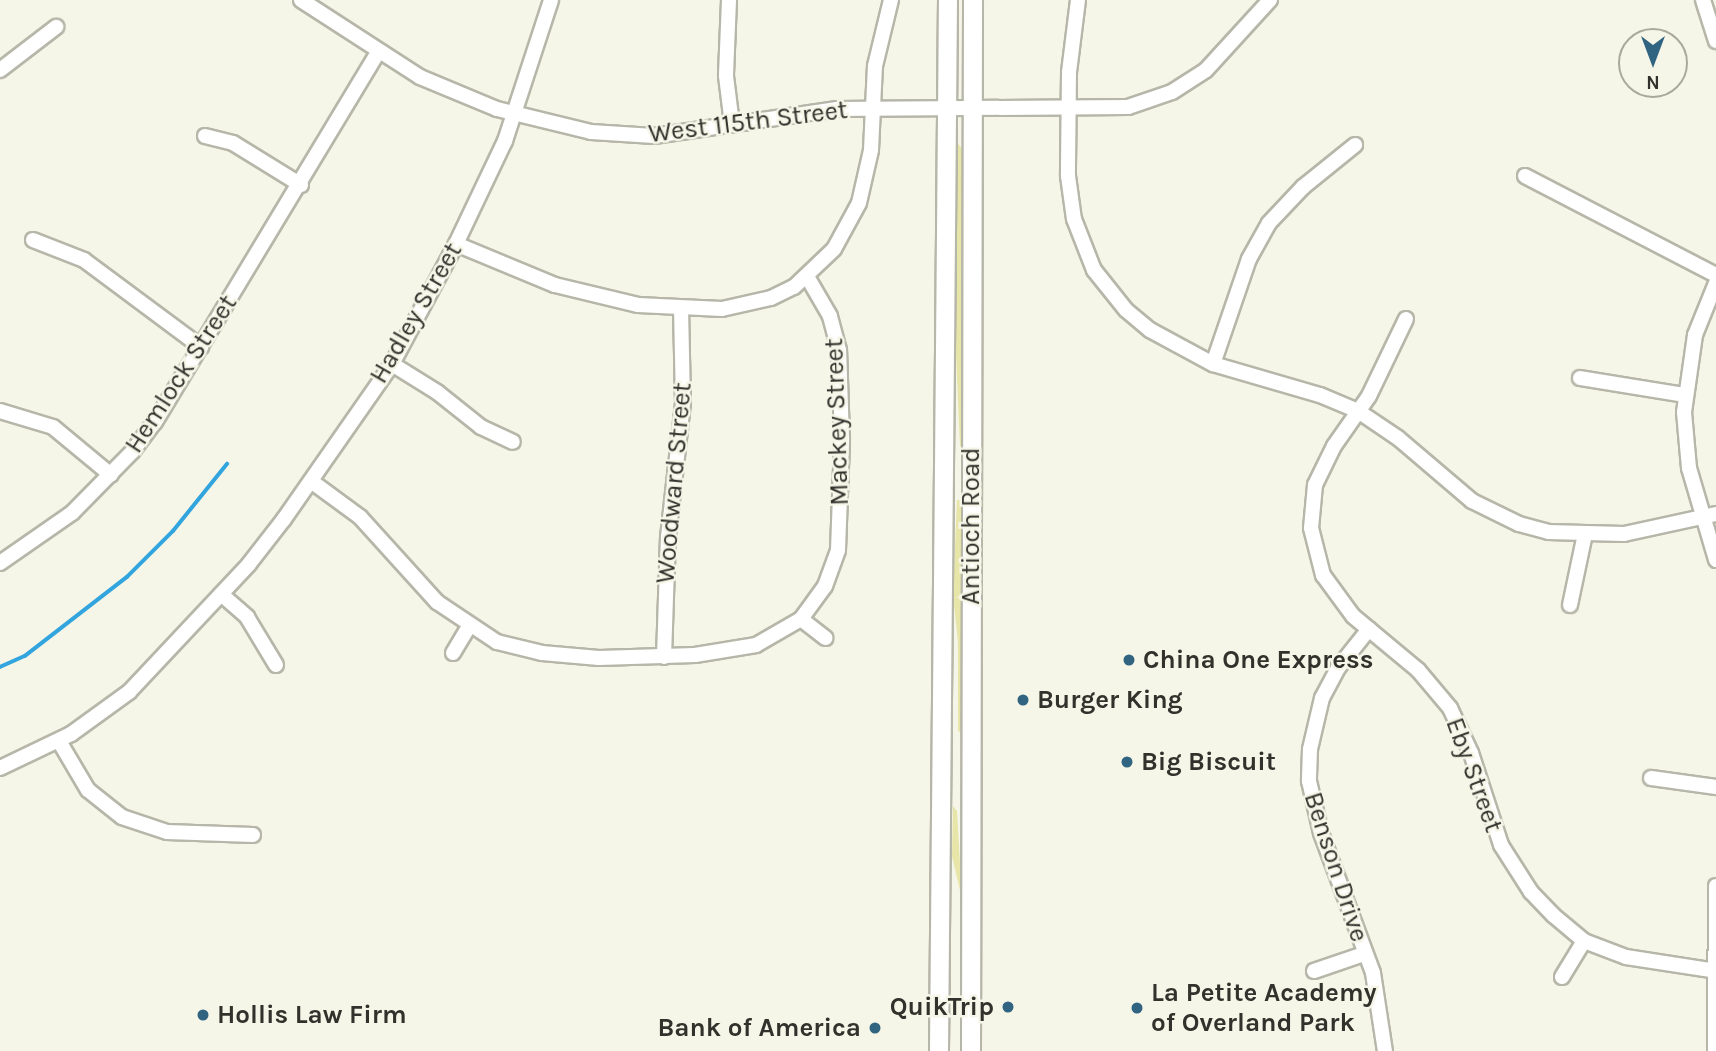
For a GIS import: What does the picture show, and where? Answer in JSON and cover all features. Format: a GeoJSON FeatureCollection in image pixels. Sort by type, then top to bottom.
{"type":"FeatureCollection","features":[{"type":"Feature","properties":{"kind":"main road","name":"Antioch Road"},"geometry":{"type":"LineString","coordinates":[[939,1051],[948,0]]}},
{"type":"Feature","properties":{"kind":"main road","name":"Antioch Road"},"geometry":{"type":"LineString","coordinates":[[971,1051],[973,0]]}},
{"type":"Feature","properties":{"kind":"street","name":"West 115th Street"},"geometry":{"type":"LineString","coordinates":[[301,0],[317,5],[378,53],[455,93],[515,114],[619,136],[681,133],[809,111],[948,108],[1069,110],[1128,107],[1184,86],[1218,59],[1270,0]]}},
{"type":"Feature","properties":{"kind":"street","name":"Hadley Street"},"geometry":{"type":"LineString","coordinates":[[0,768],[59,741],[129,692],[221,594],[312,481],[392,365],[456,244],[515,114],[551,0]]}},
{"type":"Feature","properties":{"kind":"street"},"geometry":{"type":"LineString","coordinates":[[729,0],[726,76],[732,124]]}},
{"type":"Feature","properties":{"kind":"street"},"geometry":{"type":"LineString","coordinates":[[456,244],[520,273],[599,298],[681,309],[748,305],[808,278],[834,250],[859,203],[871,150],[875,66],[891,0]]}},
{"type":"Feature","properties":{"kind":"street"},"geometry":{"type":"LineString","coordinates":[[1078,0],[1071,35],[1069,110],[1072,209],[1094,270],[1126,310],[1150,330],[1213,364],[1320,395],[1358,411],[1496,515],[1548,532],[1585,534],[1659,529],[1709,516]]}},
{"type":"Feature","properties":{"kind":"street"},"geometry":{"type":"LineString","coordinates":[[1703,0],[1716,41]]}},
{"type":"Feature","properties":{"kind":"street"},"geometry":{"type":"LineString","coordinates":[[0,70],[56,27]]}},
{"type":"Feature","properties":{"kind":"street","name":"Hemlock Street"},"geometry":{"type":"LineString","coordinates":[[0,563],[72,513],[111,475],[155,422],[301,185],[378,53]]}},
{"type":"Feature","properties":{"kind":"street"},"geometry":{"type":"LineString","coordinates":[[205,136],[233,143],[301,185]]}},
{"type":"Feature","properties":{"kind":"street"},"geometry":{"type":"LineString","coordinates":[[1213,364],[1249,259],[1269,223],[1303,187],[1355,145]]}},
{"type":"Feature","properties":{"kind":"street"},"geometry":{"type":"LineString","coordinates":[[1525,176],[1716,275]]}},
{"type":"Feature","properties":{"kind":"street"},"geometry":{"type":"LineString","coordinates":[[33,240],[73,253],[201,347]]}},
{"type":"Feature","properties":{"kind":"street","name":"Mackey Street"},"geometry":{"type":"LineString","coordinates":[[801,619],[825,586],[838,550],[842,439],[837,339],[808,278]]}},
{"type":"Feature","properties":{"kind":"street"},"geometry":{"type":"LineString","coordinates":[[1716,283],[1695,335],[1685,395],[1689,468],[1709,516],[1716,560]]}},
{"type":"Feature","properties":{"kind":"street","name":"Woodward Street"},"geometry":{"type":"LineString","coordinates":[[664,657],[667,537],[683,403],[681,309]]}},
{"type":"Feature","properties":{"kind":"street","name":"Eby Street"},"geometry":{"type":"LineString","coordinates":[[1406,319],[1358,411],[1324,462],[1313,494],[1311,528],[1328,585],[1369,629],[1418,670],[1450,708],[1464,733],[1488,813],[1513,868],[1531,892],[1584,941]]}},
{"type":"Feature","properties":{"kind":"street"},"geometry":{"type":"LineString","coordinates":[[392,365],[438,392],[481,427],[513,442]]}},
{"type":"Feature","properties":{"kind":"street"},"geometry":{"type":"LineString","coordinates":[[1580,378],[1685,395]]}},
{"type":"Feature","properties":{"kind":"street"},"geometry":{"type":"LineString","coordinates":[[0,411],[53,428],[111,475]]}},
{"type":"Feature","properties":{"kind":"street"},"geometry":{"type":"LineString","coordinates":[[312,481],[360,517],[437,602],[469,626],[497,642],[542,653],[664,657],[756,645],[801,619],[825,638]]}},
{"type":"Feature","properties":{"kind":"street"},"geometry":{"type":"LineString","coordinates":[[1570,605],[1585,534]]}},
{"type":"Feature","properties":{"kind":"street"},"geometry":{"type":"LineString","coordinates":[[221,594],[247,617],[276,665]]}},
{"type":"Feature","properties":{"kind":"street"},"geometry":{"type":"LineString","coordinates":[[453,653],[469,626]]}},
{"type":"Feature","properties":{"kind":"street","name":"Benson Drive"},"geometry":{"type":"LineString","coordinates":[[1369,629],[1338,668],[1322,698],[1310,749],[1309,781],[1321,833],[1356,918],[1383,1016],[1385,1051]]}},
{"type":"Feature","properties":{"kind":"street"},"geometry":{"type":"LineString","coordinates":[[59,741],[88,790],[122,817],[167,832],[253,835]]}},
{"type":"Feature","properties":{"kind":"street"},"geometry":{"type":"LineString","coordinates":[[1651,778],[1716,787]]}},
{"type":"Feature","properties":{"kind":"street"},"geometry":{"type":"LineString","coordinates":[[1715,1051],[1716,886]]}},
{"type":"Feature","properties":{"kind":"street"},"geometry":{"type":"LineString","coordinates":[[1562,977],[1584,941],[1653,965],[1715,971]]}},
{"type":"Feature","properties":{"kind":"street","name":"Benson Drive"},"geometry":{"type":"LineString","coordinates":[[1314,971],[1364,954]]}},
{"type":"Feature","properties":{"kind":"shaded area"},"geometry":{"type":"Polygon","coordinates":[[[957,142],[962,149],[964,448],[960,446],[955,331],[957,142]]]}},
{"type":"Feature","properties":{"kind":"shaded area"},"geometry":{"type":"Polygon","coordinates":[[[957,500],[962,500],[965,508],[963,737],[958,730],[958,642],[953,595],[957,500]]]}},
{"type":"Feature","properties":{"kind":"shaded area"},"geometry":{"type":"Polygon","coordinates":[[[953,806],[957,811],[962,899],[952,856],[953,806]]]}},
{"type":"Feature","properties":{"kind":"waterway"},"geometry":{"type":"LineString","coordinates":[[0,667],[25,656],[127,577],[173,531],[227,464]]}},
{"type":"Feature","properties":{"kind":"place","name":"China One Express"},"geometry":{"type":"Point","coordinates":[1129,660]}},
{"type":"Feature","properties":{"kind":"place","name":"Burger King"},"geometry":{"type":"Point","coordinates":[1023,700]}},
{"type":"Feature","properties":{"kind":"place","name":"Big Biscuit"},"geometry":{"type":"Point","coordinates":[1127,762]}},
{"type":"Feature","properties":{"kind":"place","name":"QuikTrip"},"geometry":{"type":"Point","coordinates":[1008,1007]}},
{"type":"Feature","properties":{"kind":"place","name":"La Petite Academy of Overland Park"},"geometry":{"type":"Point","coordinates":[1137,1008]}},
{"type":"Feature","properties":{"kind":"place","name":"Hollis Law Firm"},"geometry":{"type":"Point","coordinates":[203,1015]}},
{"type":"Feature","properties":{"kind":"place","name":"Bank of America"},"geometry":{"type":"Point","coordinates":[875,1028]}}]}
